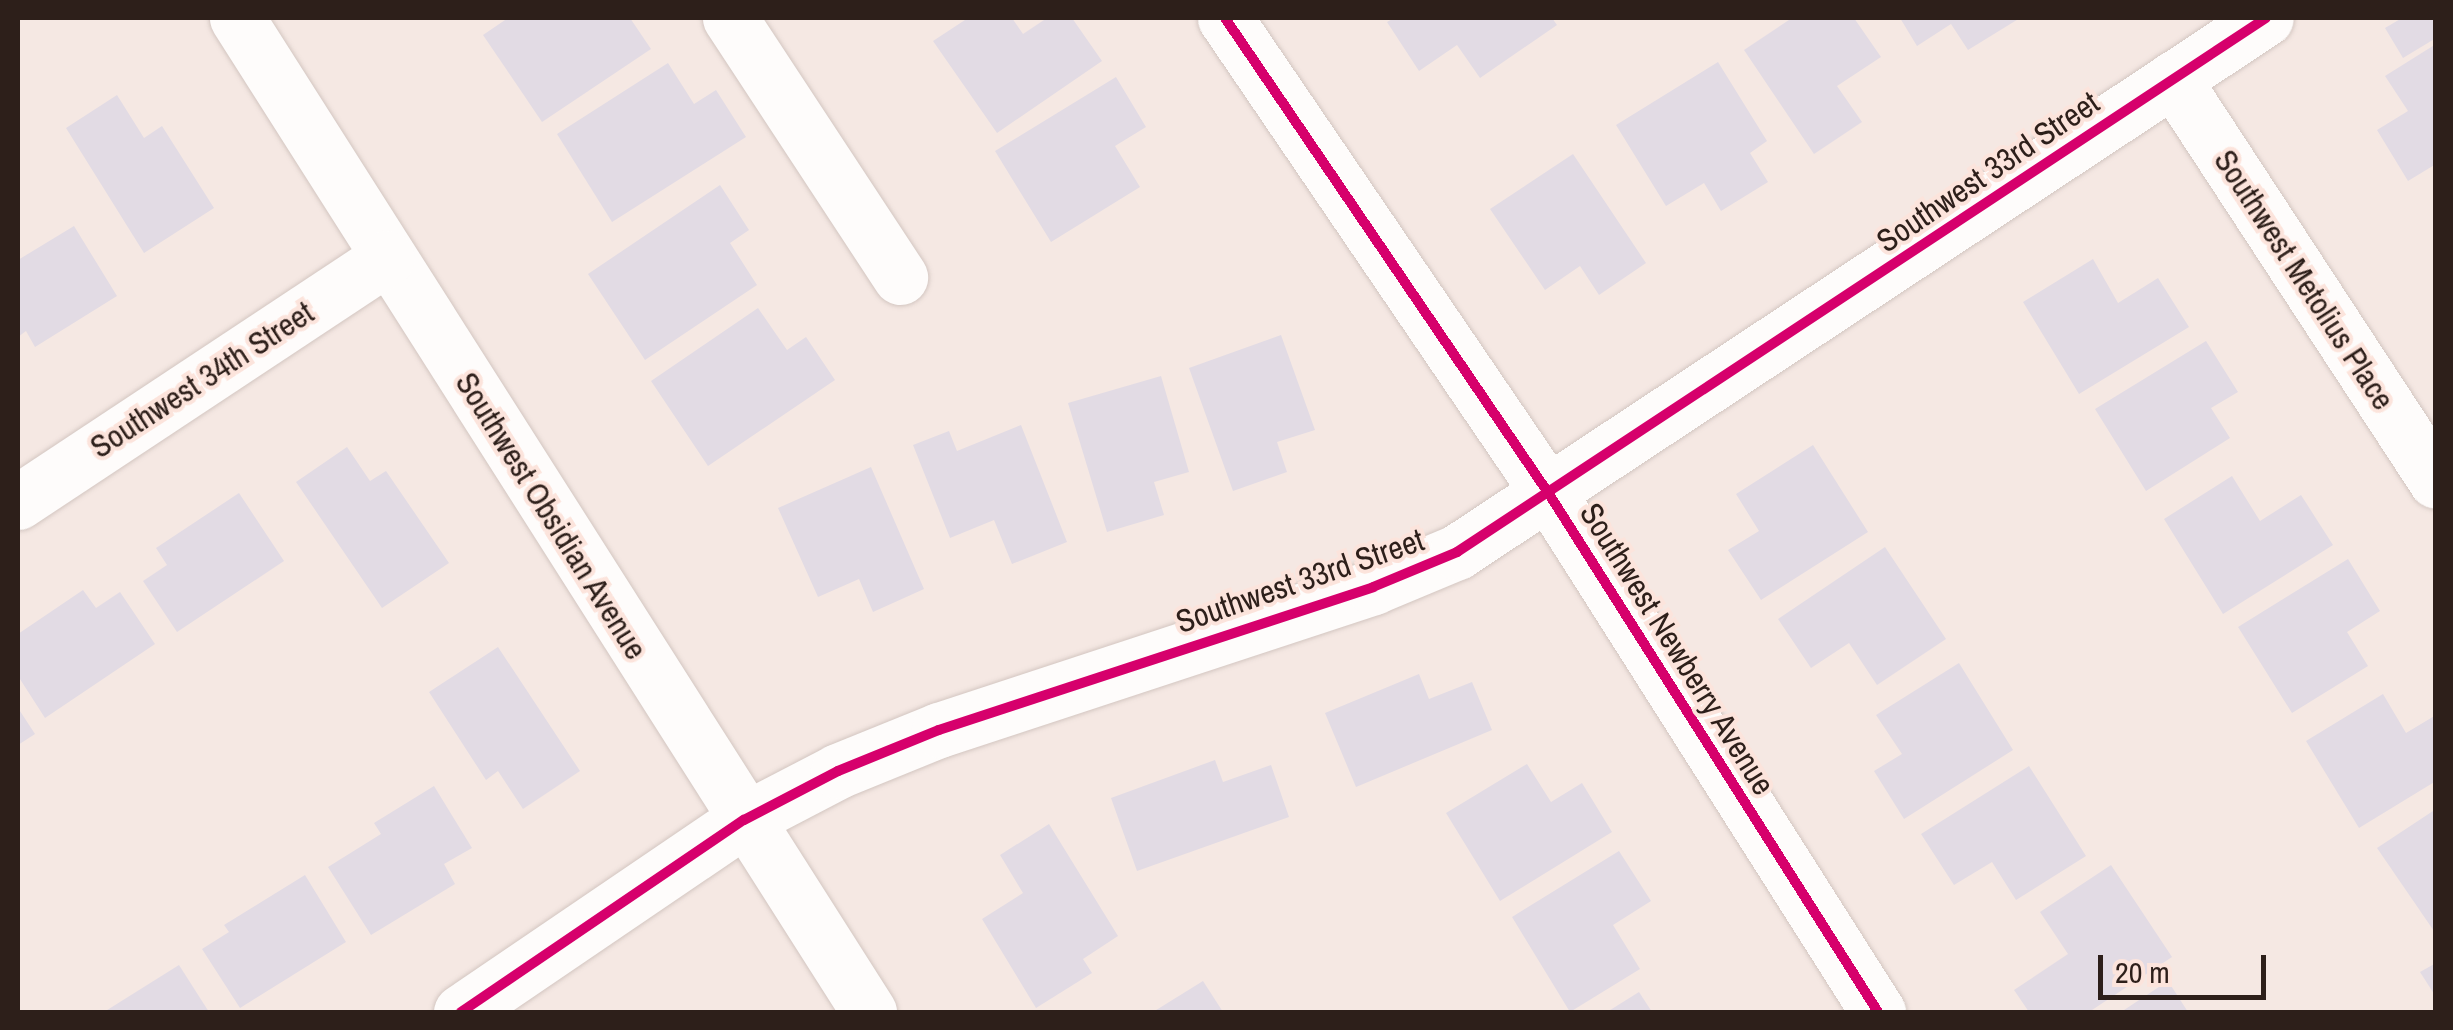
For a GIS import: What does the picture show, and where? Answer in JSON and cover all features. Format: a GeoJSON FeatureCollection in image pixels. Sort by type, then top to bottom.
{"type":"FeatureCollection","features":[{"type":"Feature","properties":{"kind":"street","name":"Southwest Obsidian Avenue"},"geometry":{"type":"LineString","coordinates":[[237,18],[869,1012]]}},
{"type":"Feature","properties":{"kind":"street"},"geometry":{"type":"LineString","coordinates":[[730,18],[900,277]]}},
{"type":"Feature","properties":{"kind":"street","name":"Southwest Newberry Avenue"},"geometry":{"type":"LineString","coordinates":[[1226,18],[1549,494],[1878,1012]]}},
{"type":"Feature","properties":{"kind":"street","name":"Southwest 33rd Street"},"geometry":{"type":"LineString","coordinates":[[461,1012],[744,820],[838,770],[938,730],[1373,587],[1457,552],[2266,18]]}},
{"type":"Feature","properties":{"kind":"street","name":"Southwest Metolius Place"},"geometry":{"type":"LineString","coordinates":[[2173,79],[2436,481]]}},
{"type":"Feature","properties":{"kind":"street","name":"Southwest 34th Street"},"geometry":{"type":"LineString","coordinates":[[18,502],[387,258]]}},
{"type":"Feature","properties":{"kind":"building"},"geometry":{"type":"Polygon","coordinates":[[[508,18],[630,18],[651,49],[542,122],[483,35],[508,18]]]}},
{"type":"Feature","properties":{"kind":"building"},"geometry":{"type":"Polygon","coordinates":[[[968,18],[1012,18],[1023,34],[1047,18],[1072,18],[1102,61],[997,133],[933,41],[968,18]]]}},
{"type":"Feature","properties":{"kind":"building"},"geometry":{"type":"Polygon","coordinates":[[[1394,18],[1552,18],[1557,25],[1480,78],[1457,45],[1419,71],[1387,22],[1394,18]]]}},
{"type":"Feature","properties":{"kind":"building"},"geometry":{"type":"Polygon","coordinates":[[[1792,18],[1854,18],[1881,57],[1837,86],[1862,122],[1814,154],[1744,50],[1792,18]]]}},
{"type":"Feature","properties":{"kind":"building"},"geometry":{"type":"Polygon","coordinates":[[[1900,18],[2020,18],[1968,50],[1951,24],[1917,46],[1900,18]]]}},
{"type":"Feature","properties":{"kind":"building"},"geometry":{"type":"Polygon","coordinates":[[[2402,18],[2436,18],[2436,38],[2403,58],[2385,28],[2402,18]]]}},
{"type":"Feature","properties":{"kind":"building"},"geometry":{"type":"Polygon","coordinates":[[[2436,44],[2436,164],[2408,181],[2377,130],[2408,111],[2385,76],[2436,44]]]}},
{"type":"Feature","properties":{"kind":"building"},"geometry":{"type":"Polygon","coordinates":[[[1718,62],[1767,141],[1750,153],[1768,182],[1721,211],[1704,183],[1666,206],[1616,125],[1718,62]]]}},
{"type":"Feature","properties":{"kind":"building"},"geometry":{"type":"Polygon","coordinates":[[[668,63],[694,104],[716,90],[746,137],[612,222],[557,134],[668,63]]]}},
{"type":"Feature","properties":{"kind":"building"},"geometry":{"type":"Polygon","coordinates":[[[1116,77],[1146,127],[1115,146],[1140,187],[1051,242],[995,151],[1116,77]]]}},
{"type":"Feature","properties":{"kind":"building"},"geometry":{"type":"Polygon","coordinates":[[[117,95],[144,138],[162,126],[214,208],[144,253],[66,128],[117,95]]]}},
{"type":"Feature","properties":{"kind":"building"},"geometry":{"type":"Polygon","coordinates":[[[1573,154],[1646,263],[1599,295],[1580,266],[1545,290],[1490,209],[1573,154]]]}},
{"type":"Feature","properties":{"kind":"building"},"geometry":{"type":"Polygon","coordinates":[[[720,185],[749,230],[730,243],[757,285],[645,360],[588,274],[720,185]]]}},
{"type":"Feature","properties":{"kind":"building"},"geometry":{"type":"Polygon","coordinates":[[[74,226],[117,296],[35,347],[26,331],[18,337],[18,260],[74,226]]]}},
{"type":"Feature","properties":{"kind":"building"},"geometry":{"type":"Polygon","coordinates":[[[2093,259],[2118,303],[2158,278],[2189,327],[2079,394],[2023,302],[2093,259]]]}},
{"type":"Feature","properties":{"kind":"building"},"geometry":{"type":"Polygon","coordinates":[[[758,308],[787,350],[806,337],[835,380],[708,466],[651,381],[758,308]]]}},
{"type":"Feature","properties":{"kind":"building"},"geometry":{"type":"Polygon","coordinates":[[[1281,335],[1315,430],[1277,442],[1287,472],[1233,491],[1189,368],[1281,335]]]}},
{"type":"Feature","properties":{"kind":"building"},"geometry":{"type":"Polygon","coordinates":[[[2206,341],[2238,392],[2211,408],[2230,438],[2146,491],[2095,409],[2206,341]]]}},
{"type":"Feature","properties":{"kind":"building"},"geometry":{"type":"Polygon","coordinates":[[[1161,376],[1189,472],[1154,482],[1164,515],[1107,532],[1068,403],[1161,376]]]}},
{"type":"Feature","properties":{"kind":"building"},"geometry":{"type":"Polygon","coordinates":[[[1021,425],[1067,542],[1012,564],[994,520],[950,538],[913,445],[949,431],[957,451],[1021,425]]]}},
{"type":"Feature","properties":{"kind":"building"},"geometry":{"type":"Polygon","coordinates":[[[1813,445],[1868,532],[1761,600],[1728,550],[1759,531],[1736,494],[1813,445]]]}},
{"type":"Feature","properties":{"kind":"building"},"geometry":{"type":"Polygon","coordinates":[[[347,447],[370,481],[386,471],[449,563],[382,608],[296,482],[347,447]]]}},
{"type":"Feature","properties":{"kind":"building"},"geometry":{"type":"Polygon","coordinates":[[[871,467],[924,589],[873,612],[859,579],[818,597],[778,508],[871,467]]]}},
{"type":"Feature","properties":{"kind":"building"},"geometry":{"type":"Polygon","coordinates":[[[2232,476],[2260,521],[2301,495],[2333,545],[2223,614],[2164,519],[2232,476]]]}},
{"type":"Feature","properties":{"kind":"building"},"geometry":{"type":"Polygon","coordinates":[[[239,493],[284,561],[177,632],[143,581],[167,565],[156,548],[239,493]]]}},
{"type":"Feature","properties":{"kind":"building"},"geometry":{"type":"Polygon","coordinates":[[[1885,547],[1946,639],[1877,685],[1849,643],[1811,668],[1778,619],[1885,547]]]}},
{"type":"Feature","properties":{"kind":"building"},"geometry":{"type":"Polygon","coordinates":[[[2348,559],[2380,611],[2347,632],[2368,666],[2292,713],[2238,627],[2348,559]]]}},
{"type":"Feature","properties":{"kind":"building"},"geometry":{"type":"Polygon","coordinates":[[[83,590],[96,608],[120,592],[155,644],[45,718],[18,676],[18,634],[83,590]]]}},
{"type":"Feature","properties":{"kind":"building"},"geometry":{"type":"Polygon","coordinates":[[[498,647],[580,771],[523,809],[498,771],[486,780],[429,692],[498,647]]]}},
{"type":"Feature","properties":{"kind":"building"},"geometry":{"type":"Polygon","coordinates":[[[1959,663],[2013,750],[1904,819],[1874,771],[1902,754],[1876,715],[1959,663]]]}},
{"type":"Feature","properties":{"kind":"building"},"geometry":{"type":"Polygon","coordinates":[[[1419,674],[1429,699],[1472,682],[1492,730],[1356,787],[1325,713],[1419,674]]]}},
{"type":"Feature","properties":{"kind":"building"},"geometry":{"type":"Polygon","coordinates":[[[2383,694],[2406,733],[2436,715],[2436,781],[2359,828],[2306,741],[2383,694]]]}},
{"type":"Feature","properties":{"kind":"building"},"geometry":{"type":"Polygon","coordinates":[[[18,708],[35,734],[18,745],[18,708]]]}},
{"type":"Feature","properties":{"kind":"building"},"geometry":{"type":"Polygon","coordinates":[[[1215,760],[1223,782],[1271,765],[1289,817],[1137,871],[1111,798],[1215,760]]]}},
{"type":"Feature","properties":{"kind":"building"},"geometry":{"type":"Polygon","coordinates":[[[1527,764],[1551,802],[1582,783],[1612,832],[1500,901],[1446,813],[1527,764]]]}},
{"type":"Feature","properties":{"kind":"building"},"geometry":{"type":"Polygon","coordinates":[[[2029,766],[2086,856],[2016,900],[1992,862],[1954,885],[1921,834],[2029,766]]]}},
{"type":"Feature","properties":{"kind":"building"},"geometry":{"type":"Polygon","coordinates":[[[434,786],[472,848],[444,864],[455,884],[371,935],[328,867],[381,834],[374,823],[434,786]]]}},
{"type":"Feature","properties":{"kind":"building"},"geometry":{"type":"Polygon","coordinates":[[[2436,809],[2436,934],[2377,848],[2436,809]]]}},
{"type":"Feature","properties":{"kind":"building"},"geometry":{"type":"Polygon","coordinates":[[[1049,824],[1118,936],[1083,959],[1092,973],[1036,1008],[982,919],[1023,893],[1000,855],[1049,824]]]}},
{"type":"Feature","properties":{"kind":"building"},"geometry":{"type":"Polygon","coordinates":[[[1619,851],[1651,901],[1613,925],[1640,969],[1570,1012],[1512,917],[1619,851]]]}},
{"type":"Feature","properties":{"kind":"building"},"geometry":{"type":"Polygon","coordinates":[[[2111,865],[2172,957],[2089,1012],[2029,1012],[2014,990],[2068,954],[2040,912],[2111,865]]]}},
{"type":"Feature","properties":{"kind":"building"},"geometry":{"type":"Polygon","coordinates":[[[305,875],[346,942],[240,1008],[202,949],[229,932],[224,925],[305,875]]]}},
{"type":"Feature","properties":{"kind":"building"},"geometry":{"type":"Polygon","coordinates":[[[2436,963],[2436,997],[2420,972],[2436,963]]]}},
{"type":"Feature","properties":{"kind":"building"},"geometry":{"type":"Polygon","coordinates":[[[179,965],[209,1012],[104,1012],[179,965]]]}},
{"type":"Feature","properties":{"kind":"building"},"geometry":{"type":"Polygon","coordinates":[[[1203,981],[1223,1012],[1153,1012],[1203,981]]]}},
{"type":"Feature","properties":{"kind":"building"},"geometry":{"type":"Polygon","coordinates":[[[2168,981],[2188,1012],[2121,1012],[2168,981]]]}},
{"type":"Feature","properties":{"kind":"building"},"geometry":{"type":"Polygon","coordinates":[[[1639,992],[1652,1012],[1607,1012],[1639,992]]]}},
{"type":"Feature","properties":{"kind":"cycle path"},"geometry":{"type":"LineString","coordinates":[[1225,18],[1549,494],[1878,1012]]}},
{"type":"Feature","properties":{"kind":"cycle path"},"geometry":{"type":"LineString","coordinates":[[461,1012],[744,820],[838,771],[939,730],[1373,587],[1457,552],[2266,18]]}}]}
